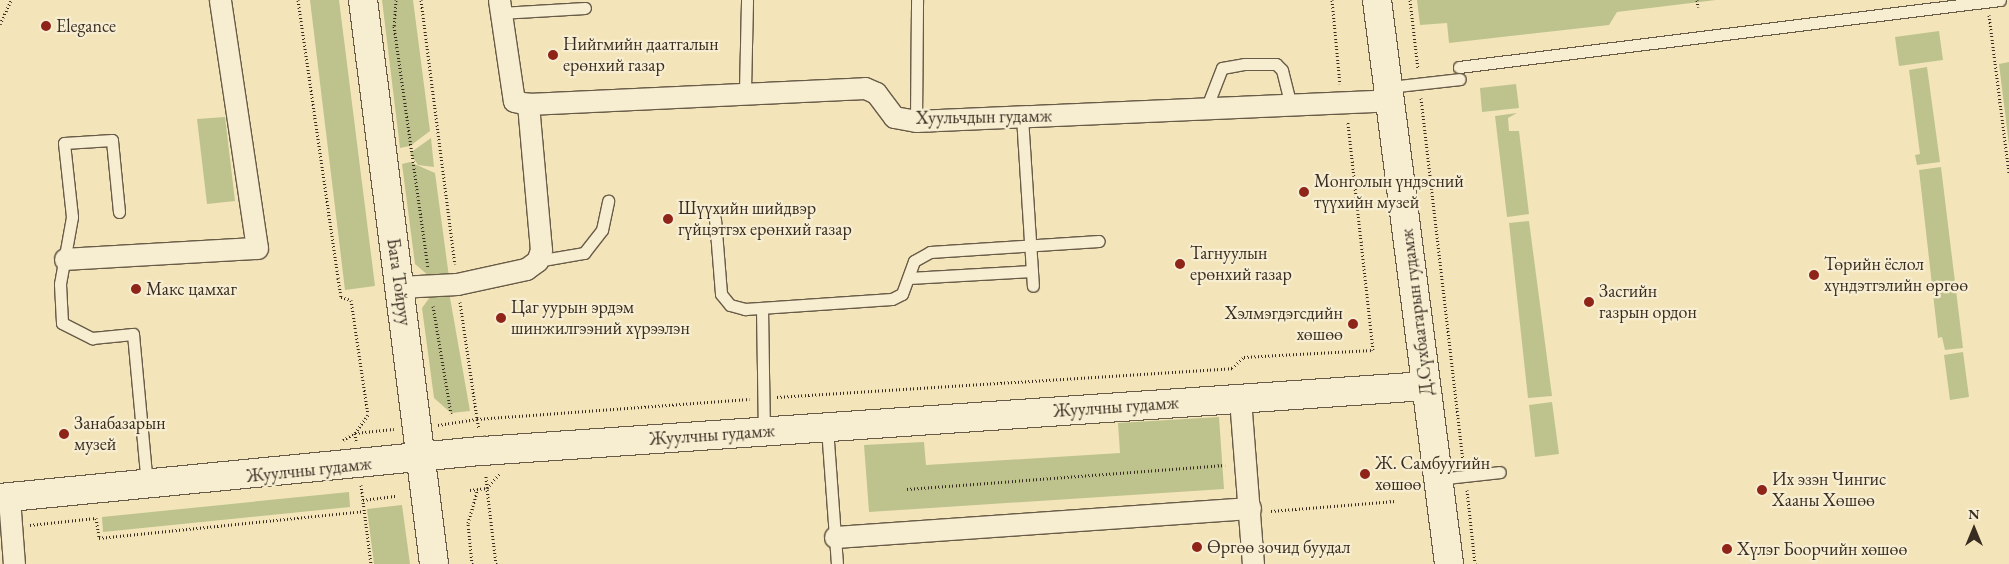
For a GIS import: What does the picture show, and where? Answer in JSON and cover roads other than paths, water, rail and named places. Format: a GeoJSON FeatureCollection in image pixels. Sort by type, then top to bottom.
{"type":"FeatureCollection","features":[{"type":"Feature","properties":{"kind":"main road","name":"Бага Тойруу"},"geometry":{"type":"LineString","coordinates":[[363,0],[434,564]]}},
{"type":"Feature","properties":{"kind":"main road","name":"Д.Сүхбаатарын гудамж"},"geometry":{"type":"LineString","coordinates":[[1377,0],[1449,564]]}},
{"type":"Feature","properties":{"kind":"main road","name":"Жуулчны гудамж"},"geometry":{"type":"LineString","coordinates":[[5,498],[359,466],[421,458],[1426,386]]}},
{"type":"Feature","properties":{"kind":"street"},"geometry":{"type":"LineString","coordinates":[[65,259],[257,248],[220,0]]}},
{"type":"Feature","properties":{"kind":"street"},"geometry":{"type":"LineString","coordinates":[[399,287],[430,285],[526,269],[537,261],[541,250],[528,104],[514,102],[500,6]]}},
{"type":"Feature","properties":{"kind":"street","name":"Хуульчдын гудамж"},"geometry":{"type":"LineString","coordinates":[[528,104],[745,90],[865,88],[876,93],[894,117],[916,121],[1291,106],[1390,93]]}},
{"type":"Feature","properties":{"kind":"street"},"geometry":{"type":"LineString","coordinates":[[1240,399],[1253,564]]}},
{"type":"Feature","properties":{"kind":"street"},"geometry":{"type":"LineString","coordinates":[[5,498],[11,526],[14,564]]}},
{"type":"Feature","properties":{"kind":"street"},"geometry":{"type":"LineString","coordinates":[[835,537],[1250,508]]}},
{"type":"Feature","properties":{"kind":"lane"},"geometry":{"type":"LineString","coordinates":[[745,90],[747,0]]}},
{"type":"Feature","properties":{"kind":"lane"},"geometry":{"type":"LineString","coordinates":[[916,121],[917,0]]}},
{"type":"Feature","properties":{"kind":"lane"},"geometry":{"type":"LineString","coordinates":[[1390,93],[1460,73],[2000,0]]}},
{"type":"Feature","properties":{"kind":"lane"},"geometry":{"type":"LineString","coordinates":[[500,6],[585,8]]}},
{"type":"Feature","properties":{"kind":"lane"},"geometry":{"type":"LineString","coordinates":[[1206,109],[1222,68],[1244,64],[1276,64],[1282,70],[1291,106]]}},
{"type":"Feature","properties":{"kind":"lane"},"geometry":{"type":"LineString","coordinates":[[1022,117],[1033,286]]}},
{"type":"Feature","properties":{"kind":"lane"},"geometry":{"type":"LineString","coordinates":[[119,212],[112,140],[64,143],[72,217],[60,284],[62,323],[92,338],[133,334],[147,486]]}},
{"type":"Feature","properties":{"kind":"lane"},"geometry":{"type":"LineString","coordinates":[[537,261],[584,253],[602,230],[608,201]]}},
{"type":"Feature","properties":{"kind":"lane"},"geometry":{"type":"LineString","coordinates":[[715,219],[721,294],[730,305],[762,308],[892,299],[902,294],[914,261],[930,252],[1099,241]]}},
{"type":"Feature","properties":{"kind":"lane"},"geometry":{"type":"LineString","coordinates":[[909,278],[1032,271]]}},
{"type":"Feature","properties":{"kind":"lane"},"geometry":{"type":"LineString","coordinates":[[762,308],[764,432]]}},
{"type":"Feature","properties":{"kind":"lane"},"geometry":{"type":"LineString","coordinates":[[827,428],[837,564]]}},
{"type":"Feature","properties":{"kind":"lane"},"geometry":{"type":"LineString","coordinates":[[1438,479],[1500,472]]}},
{"type":"Feature","properties":{"kind":"place","name":"Elegance"},"geometry":{"type":"Point","coordinates":[46,26]}},
{"type":"Feature","properties":{"kind":"place","name":"Нийгмийн даатгалын ерөнхий газар"},"geometry":{"type":"Point","coordinates":[553,55]}},
{"type":"Feature","properties":{"kind":"place","name":"Монголын үндэсний түүхийн музей"},"geometry":{"type":"Point","coordinates":[1304,192]}},
{"type":"Feature","properties":{"kind":"place","name":"Шүүхийн шийдвэр гүйцэтгэх ерөнхий газар"},"geometry":{"type":"Point","coordinates":[668,219]}},
{"type":"Feature","properties":{"kind":"place","name":"Тагнуулын ерөнхий газар"},"geometry":{"type":"Point","coordinates":[1180,264]}},
{"type":"Feature","properties":{"kind":"place","name":"Төрийн ёслол хүндэтгэлийн өргөө"},"geometry":{"type":"Point","coordinates":[1814,275]}},
{"type":"Feature","properties":{"kind":"place","name":"Макс цамхаг"},"geometry":{"type":"Point","coordinates":[136,289]}},
{"type":"Feature","properties":{"kind":"place","name":"Засгийн газрын ордон"},"geometry":{"type":"Point","coordinates":[1589,302]}},
{"type":"Feature","properties":{"kind":"place","name":"Цаг уурын эрдэм шинжилгээний хүрээлэн"},"geometry":{"type":"Point","coordinates":[501,318]}},
{"type":"Feature","properties":{"kind":"place","name":"Хэлмэгдэгсдийн хөшөө"},"geometry":{"type":"Point","coordinates":[1353,324]}},
{"type":"Feature","properties":{"kind":"place","name":"Занабазарын музей"},"geometry":{"type":"Point","coordinates":[64,434]}},
{"type":"Feature","properties":{"kind":"place","name":"Ж. Самбуугийн хөшөө"},"geometry":{"type":"Point","coordinates":[1365,474]}},
{"type":"Feature","properties":{"kind":"place","name":"Их эзэн Чингис Хааны Хөшөө"},"geometry":{"type":"Point","coordinates":[1762,490]}},
{"type":"Feature","properties":{"kind":"place","name":"Өргөө зочид буудал"},"geometry":{"type":"Point","coordinates":[1197,547]}},
{"type":"Feature","properties":{"kind":"place","name":"Хүлэг Боорчийн хөшөө"},"geometry":{"type":"Point","coordinates":[1727,549]}}]}
